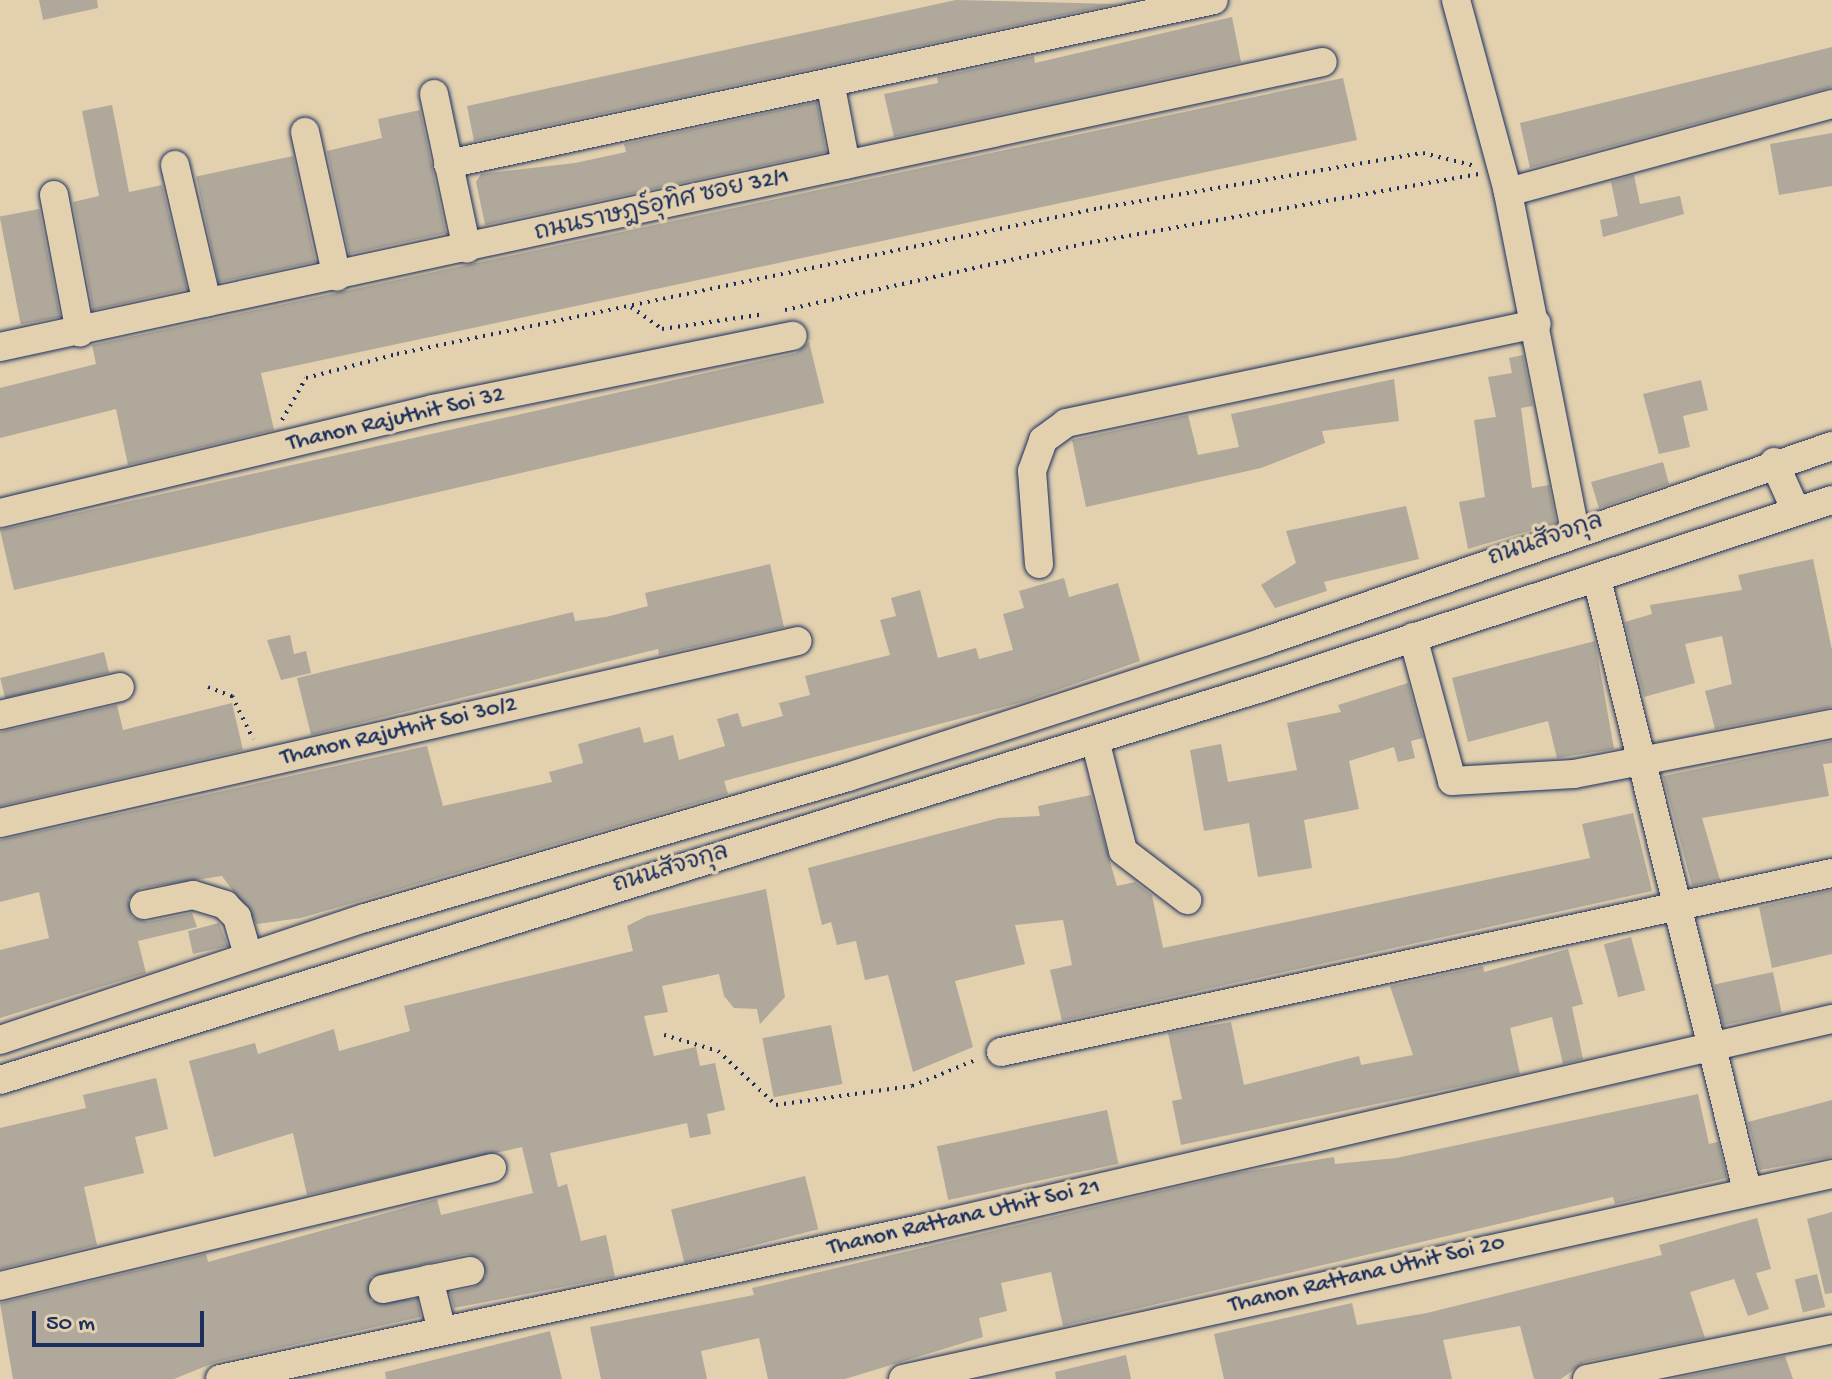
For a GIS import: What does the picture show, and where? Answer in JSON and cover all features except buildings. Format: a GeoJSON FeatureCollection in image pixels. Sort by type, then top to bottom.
{"type":"FeatureCollection","features":[{"type":"Feature","properties":{"kind":"street"},"geometry":{"type":"LineString","coordinates":[[448,164],[831,87],[1214,0]]}},
{"type":"Feature","properties":{"kind":"street"},"geometry":{"type":"LineString","coordinates":[[1456,0],[1504,181],[1537,324],[1575,531]]}},
{"type":"Feature","properties":{"kind":"street","name":"ถนนราษฎร์อุทิศ ซอย 32/1"},"geometry":{"type":"LineString","coordinates":[[0,347],[80,333],[207,302],[337,277],[1323,62]]}},
{"type":"Feature","properties":{"kind":"street"},"geometry":{"type":"LineString","coordinates":[[831,87],[846,165]]}},
{"type":"Feature","properties":{"kind":"street"},"geometry":{"type":"LineString","coordinates":[[434,94],[467,249]]}},
{"type":"Feature","properties":{"kind":"street"},"geometry":{"type":"LineString","coordinates":[[1504,181],[1832,104]]}},
{"type":"Feature","properties":{"kind":"street"},"geometry":{"type":"LineString","coordinates":[[305,132],[337,277]]}},
{"type":"Feature","properties":{"kind":"street"},"geometry":{"type":"LineString","coordinates":[[175,165],[207,302]]}},
{"type":"Feature","properties":{"kind":"street"},"geometry":{"type":"LineString","coordinates":[[54,195],[80,333]]}},
{"type":"Feature","properties":{"kind":"street"},"geometry":{"type":"LineString","coordinates":[[1039,564],[1032,471],[1043,440],[1066,423],[1537,324]]}},
{"type":"Feature","properties":{"kind":"street","name":"Thanon Rajuthit Soi 32"},"geometry":{"type":"LineString","coordinates":[[0,513],[280,446],[793,336]]}},
{"type":"Feature","properties":{"kind":"street","name":"ถนนสัจจกุล"},"geometry":{"type":"LineString","coordinates":[[0,1040],[248,955],[848,777],[1263,642],[1774,462],[1832,446]]}},
{"type":"Feature","properties":{"kind":"street"},"geometry":{"type":"LineString","coordinates":[[1774,462],[1796,511]]}},
{"type":"Feature","properties":{"kind":"street","name":"ถนนสัจจกุล"},"geometry":{"type":"LineString","coordinates":[[0,1080],[1095,740],[1832,500]]}},
{"type":"Feature","properties":{"kind":"street"},"geometry":{"type":"LineString","coordinates":[[1597,579],[1639,764],[1678,904],[1706,1043],[1747,1190]]}},
{"type":"Feature","properties":{"kind":"street"},"geometry":{"type":"LineString","coordinates":[[1413,637],[1452,781],[1514,782],[1639,764],[1832,724]]}},
{"type":"Feature","properties":{"kind":"street","name":"Thanon Rajuthit Soi 30/2"},"geometry":{"type":"LineString","coordinates":[[0,823],[798,641]]}},
{"type":"Feature","properties":{"kind":"street"},"geometry":{"type":"LineString","coordinates":[[1263,642],[1342,660]]}},
{"type":"Feature","properties":{"kind":"street"},"geometry":{"type":"LineString","coordinates":[[0,715],[120,687]]}},
{"type":"Feature","properties":{"kind":"street"},"geometry":{"type":"LineString","coordinates":[[1095,740],[1123,851],[1187,900]]}},
{"type":"Feature","properties":{"kind":"street"},"geometry":{"type":"LineString","coordinates":[[1001,1052],[1832,873]]}},
{"type":"Feature","properties":{"kind":"street"},"geometry":{"type":"LineString","coordinates":[[144,905],[193,895],[225,905],[237,917],[248,955]]}},
{"type":"Feature","properties":{"kind":"street","name":"Thanon Rattana Uthit Soi 21"},"geometry":{"type":"LineString","coordinates":[[220,1379],[925,1228],[1706,1043],[1832,1019]]}},
{"type":"Feature","properties":{"kind":"street"},"geometry":{"type":"LineString","coordinates":[[0,1286],[492,1168]]}},
{"type":"Feature","properties":{"kind":"street","name":"Thanon Rattana Uthit Soi 20"},"geometry":{"type":"LineString","coordinates":[[903,1379],[1747,1190],[1832,1174]]}},
{"type":"Feature","properties":{"kind":"street"},"geometry":{"type":"LineString","coordinates":[[383,1289],[470,1271]]}},
{"type":"Feature","properties":{"kind":"street"},"geometry":{"type":"LineString","coordinates":[[429,1279],[442,1331]]}},
{"type":"Feature","properties":{"kind":"street"},"geometry":{"type":"LineString","coordinates":[[1587,1379],[1832,1329]]}},
{"type":"Feature","properties":{"kind":"path"},"geometry":{"type":"LineString","coordinates":[[280,446],[286,402],[306,378],[629,306],[1100,208],[1423,153],[1504,181]]}},
{"type":"Feature","properties":{"kind":"path"},"geometry":{"type":"LineString","coordinates":[[629,306],[662,329],[696,325],[1082,244],[1504,181]]}},
{"type":"Feature","properties":{"kind":"path"},"geometry":{"type":"LineString","coordinates":[[208,687],[232,696],[263,763]]}},
{"type":"Feature","properties":{"kind":"path"},"geometry":{"type":"LineString","coordinates":[[664,1035],[718,1051],[757,1092],[776,1105],[794,1106],[912,1086],[1001,1052]]}}]}
